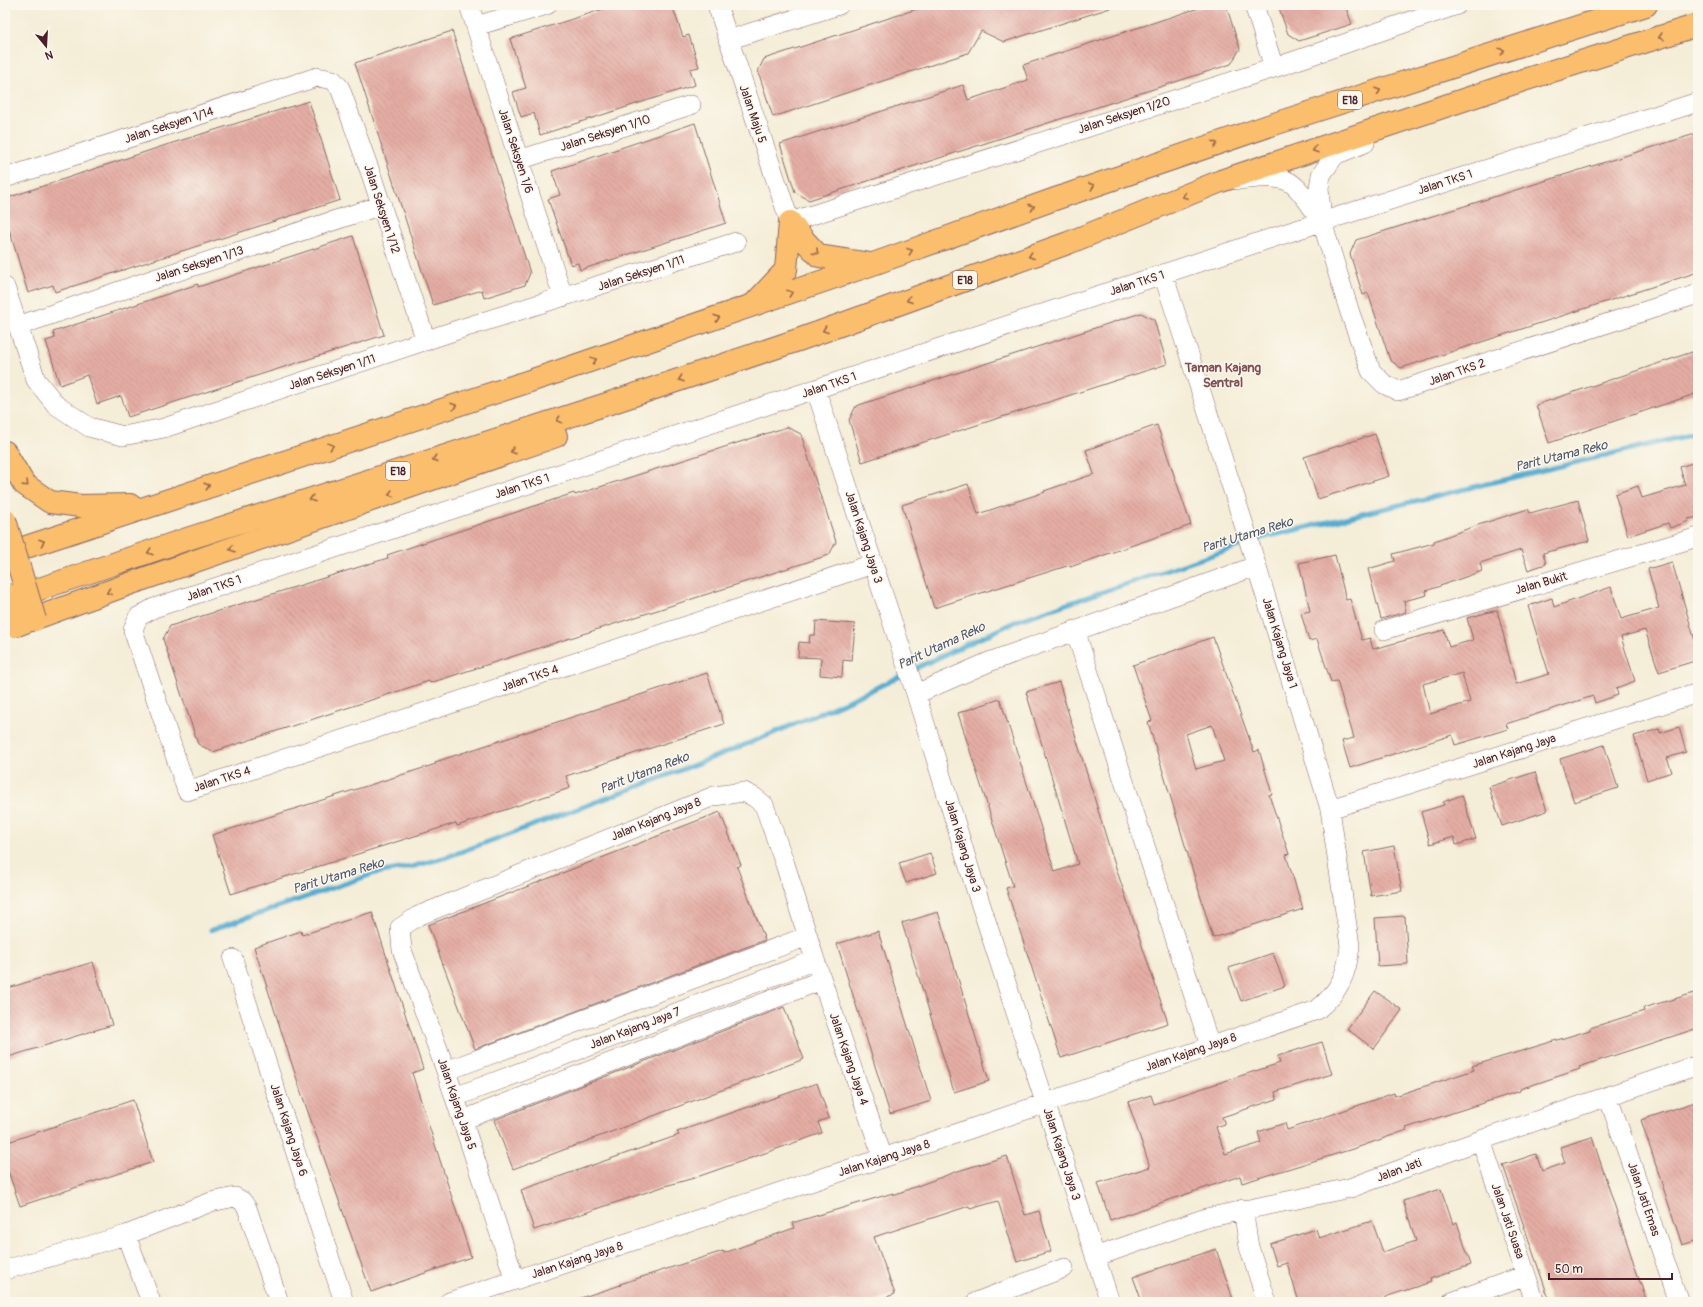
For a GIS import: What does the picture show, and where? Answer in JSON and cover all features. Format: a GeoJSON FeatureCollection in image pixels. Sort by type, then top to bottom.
{"type":"FeatureCollection","features":[{"type":"Feature","properties":{"kind":"highway","name":"E18"},"geometry":{"type":"LineString","coordinates":[[5,554],[170,498],[557,372],[753,306],[1055,199],[1274,124],[1646,5]]}},
{"type":"Feature","properties":{"kind":"highway","name":"E18"},"geometry":{"type":"LineString","coordinates":[[5,600],[194,537],[610,403],[801,339],[1060,245],[1221,181],[1511,84],[1698,25]]}},
{"type":"Feature","properties":{"kind":"highway"},"geometry":{"type":"LineString","coordinates":[[790,222],[819,256],[873,264]]}},
{"type":"Feature","properties":{"kind":"highway"},"geometry":{"type":"LineString","coordinates":[[753,306],[786,270],[790,222]]}},
{"type":"Feature","properties":{"kind":"highway"},"geometry":{"type":"LineString","coordinates":[[18,625],[129,584],[580,428],[610,403]]}},
{"type":"Feature","properties":{"kind":"highway"},"geometry":{"type":"LineString","coordinates":[[5,452],[24,484],[50,502],[81,506],[120,506],[170,498]]}},
{"type":"Feature","properties":{"kind":"highway"},"geometry":{"type":"LineString","coordinates":[[5,520],[18,625]]}},
{"type":"Feature","properties":{"kind":"highway"},"geometry":{"type":"LineString","coordinates":[[5,593],[18,625]]}},
{"type":"Feature","properties":{"kind":"street","name":"Jalan Seksyen 1/6"},"geometry":{"type":"LineString","coordinates":[[469,5],[563,297]]}},
{"type":"Feature","properties":{"kind":"street"},"geometry":{"type":"LineString","coordinates":[[476,26],[547,5]]}},
{"type":"Feature","properties":{"kind":"street","name":"Jalan Maju 5"},"geometry":{"type":"LineString","coordinates":[[716,5],[790,222]]}},
{"type":"Feature","properties":{"kind":"street"},"geometry":{"type":"LineString","coordinates":[[728,40],[839,5]]}},
{"type":"Feature","properties":{"kind":"street"},"geometry":{"type":"LineString","coordinates":[[1254,5],[1274,68]]}},
{"type":"Feature","properties":{"kind":"street","name":"Jalan Seksyen 1/20"},"geometry":{"type":"LineString","coordinates":[[790,222],[1274,68],[1457,5]]}},
{"type":"Feature","properties":{"kind":"street","name":"Jalan Seksyen 1/14"},"geometry":{"type":"LineString","coordinates":[[5,178],[317,77],[333,80]]}},
{"type":"Feature","properties":{"kind":"street","name":"Jalan Seksyen 1/12"},"geometry":{"type":"LineString","coordinates":[[333,80],[340,88],[382,205],[426,341]]}},
{"type":"Feature","properties":{"kind":"street","name":"Jalan TKS 2"},"geometry":{"type":"LineString","coordinates":[[1511,84],[1335,155],[1321,175],[1319,188],[1322,222],[1350,313],[1371,371],[1384,384],[1398,391],[1698,294]]}},
{"type":"Feature","properties":{"kind":"street","name":"Jalan TKS 1"},"geometry":{"type":"LineString","coordinates":[[187,791],[133,630],[138,617],[154,608],[1163,274],[1698,102]]}},
{"type":"Feature","properties":{"kind":"street","name":"Jalan Seksyen 1/10"},"geometry":{"type":"LineString","coordinates":[[519,160],[691,106]]}},
{"type":"Feature","properties":{"kind":"street","name":"Jalan TKS 2"},"geometry":{"type":"LineString","coordinates":[[1221,181],[1274,178],[1288,181],[1299,192],[1322,222]]}},
{"type":"Feature","properties":{"kind":"street","name":"Jalan Seksyen 1/13"},"geometry":{"type":"LineString","coordinates":[[18,326],[162,276],[382,205]]}},
{"type":"Feature","properties":{"kind":"street","name":"Jalan Seksyen 1/11"},"geometry":{"type":"LineString","coordinates":[[5,286],[36,380],[56,405],[89,427],[123,436],[164,428],[426,341],[736,242]]}},
{"type":"Feature","properties":{"kind":"street","name":"Jalan Kajang Jaya 1"},"geometry":{"type":"LineString","coordinates":[[1163,274],[1245,528],[1330,809],[1350,946],[1348,967],[1341,982],[1331,999],[1318,1010]]}},
{"type":"Feature","properties":{"kind":"street","name":"Jalan Kajang Jaya 3"},"geometry":{"type":"LineString","coordinates":[[816,390],[915,692],[976,890],[1110,1302]]}},
{"type":"Feature","properties":{"kind":"street","name":"Jalan Bukit"},"geometry":{"type":"LineString","coordinates":[[1384,630],[1698,537]]}},
{"type":"Feature","properties":{"kind":"street"},"geometry":{"type":"LineString","coordinates":[[915,692],[989,662],[1255,563]]}},
{"type":"Feature","properties":{"kind":"street","name":"Jalan TKS 4"},"geometry":{"type":"LineString","coordinates":[[187,791],[873,564]]}},
{"type":"Feature","properties":{"kind":"street"},"geometry":{"type":"LineString","coordinates":[[1075,630],[1210,1046]]}},
{"type":"Feature","properties":{"kind":"street","name":"Jalan Kajang Jaya"},"geometry":{"type":"LineString","coordinates":[[1330,809],[1698,693]]}},
{"type":"Feature","properties":{"kind":"street","name":"Jalan Kajang Jaya 8"},"geometry":{"type":"LineString","coordinates":[[400,928],[418,916],[714,796],[744,792],[754,796],[764,805],[785,864],[815,960]]}},
{"type":"Feature","properties":{"kind":"street","name":"Jalan Kajang Jaya 5"},"geometry":{"type":"LineString","coordinates":[[400,928],[402,950],[455,1096],[515,1280]]}},
{"type":"Feature","properties":{"kind":"street"},"geometry":{"type":"LineString","coordinates":[[446,1072],[808,936]]}},
{"type":"Feature","properties":{"kind":"street","name":"Jalan Kajang Jaya 6"},"geometry":{"type":"LineString","coordinates":[[233,959],[344,1302]]}},
{"type":"Feature","properties":{"kind":"street","name":"Jalan Kajang Jaya 4"},"geometry":{"type":"LineString","coordinates":[[815,960],[883,1158]]}},
{"type":"Feature","properties":{"kind":"street","name":"Jalan Kajang Jaya 7"},"geometry":{"type":"LineString","coordinates":[[455,1096],[815,960]]}},
{"type":"Feature","properties":{"kind":"street"},"geometry":{"type":"LineString","coordinates":[[462,1120],[822,980]]}},
{"type":"Feature","properties":{"kind":"street","name":"Jalan Kajang Jaya 8"},"geometry":{"type":"LineString","coordinates":[[450,1302],[883,1158],[1318,1010]]}},
{"type":"Feature","properties":{"kind":"street","name":"Jalan Jati"},"geometry":{"type":"LineString","coordinates":[[1095,1257],[1206,1218],[1243,1209],[1350,1188],[1481,1140],[1698,1065]]}},
{"type":"Feature","properties":{"kind":"street","name":"Jalan Jati Emas"},"geometry":{"type":"LineString","coordinates":[[1608,1096],[1679,1302]]}},
{"type":"Feature","properties":{"kind":"street","name":"Jalan Jati Suasa"},"geometry":{"type":"LineString","coordinates":[[1481,1140],[1535,1302]]}},
{"type":"Feature","properties":{"kind":"street"},"geometry":{"type":"LineString","coordinates":[[5,1270],[126,1235],[211,1202],[235,1197],[248,1208],[279,1302]]}},
{"type":"Feature","properties":{"kind":"street"},"geometry":{"type":"LineString","coordinates":[[1243,1209],[1249,1248],[1267,1302]]}},
{"type":"Feature","properties":{"kind":"street"},"geometry":{"type":"LineString","coordinates":[[126,1235],[151,1302]]}},
{"type":"Feature","properties":{"kind":"street"},"geometry":{"type":"LineString","coordinates":[[976,1302],[1064,1268]]}},
{"type":"Feature","properties":{"kind":"street"},"geometry":{"type":"LineString","coordinates":[[1452,1302],[1526,1275]]}},
{"type":"Feature","properties":{"kind":"building"},"geometry":{"type":"Polygon","coordinates":[[[616,5],[672,5],[683,37],[689,35],[699,67],[690,69],[695,85],[540,135],[534,113],[521,117],[513,92],[526,88],[510,39],[616,5]]]}},
{"type":"Feature","properties":{"kind":"building"},"geometry":{"type":"Polygon","coordinates":[[[929,5],[1110,5],[1110,8],[1004,42],[981,31],[968,53],[773,117],[758,71],[764,59],[929,5]]]}},
{"type":"Feature","properties":{"kind":"building"},"geometry":{"type":"Polygon","coordinates":[[[1208,5],[1226,5],[1240,49],[1231,64],[809,200],[795,192],[780,144],[963,85],[968,100],[1028,80],[1023,65],[1208,5]]]}},
{"type":"Feature","properties":{"kind":"building"},"geometry":{"type":"Polygon","coordinates":[[[1278,5],[1345,5],[1352,24],[1299,41],[1288,34],[1278,5]]]}},
{"type":"Feature","properties":{"kind":"building"},"geometry":{"type":"Polygon","coordinates":[[[452,31],[530,273],[525,285],[484,298],[482,290],[433,305],[355,63],[452,31]]]}},
{"type":"Feature","properties":{"kind":"building"},"geometry":{"type":"Polygon","coordinates":[[[309,101],[340,200],[55,292],[53,285],[28,293],[5,215],[5,207],[10,197],[166,145],[309,101]]]}},
{"type":"Feature","properties":{"kind":"building"},"geometry":{"type":"Polygon","coordinates":[[[695,123],[726,223],[580,270],[578,263],[571,265],[548,199],[560,195],[552,171],[695,123]]]}},
{"type":"Feature","properties":{"kind":"building"},"geometry":{"type":"Polygon","coordinates":[[[1698,133],[1698,272],[1401,368],[1390,360],[1368,293],[1363,295],[1350,254],[1356,240],[1698,133]]]}},
{"type":"Feature","properties":{"kind":"building"},"geometry":{"type":"Polygon","coordinates":[[[353,236],[384,335],[128,417],[121,396],[97,404],[87,375],[60,385],[46,341],[55,338],[53,332],[198,284],[198,287],[353,236]]]}},
{"type":"Feature","properties":{"kind":"building"},"geometry":{"type":"Polygon","coordinates":[[[1141,313],[1154,320],[1167,364],[862,462],[849,420],[856,406],[1141,313]]]}},
{"type":"Feature","properties":{"kind":"building"},"geometry":{"type":"Polygon","coordinates":[[[1698,350],[1698,393],[1549,443],[1536,405],[1698,350]]]}},
{"type":"Feature","properties":{"kind":"building"},"geometry":{"type":"Polygon","coordinates":[[[1157,425],[1191,525],[1070,567],[1070,565],[934,608],[902,505],[968,484],[978,514],[1094,474],[1086,450],[1157,425]]]}},
{"type":"Feature","properties":{"kind":"building"},"geometry":{"type":"Polygon","coordinates":[[[787,427],[801,434],[822,498],[836,542],[829,555],[430,683],[429,681],[213,752],[198,744],[163,639],[170,626],[388,558],[387,555],[574,493],[575,495],[787,427]]]}},
{"type":"Feature","properties":{"kind":"building"},"geometry":{"type":"Polygon","coordinates":[[[1375,434],[1389,476],[1318,499],[1304,457],[1375,434]]]}},
{"type":"Feature","properties":{"kind":"building"},"geometry":{"type":"Polygon","coordinates":[[[1698,461],[1698,517],[1688,519],[1689,521],[1670,528],[1668,523],[1628,536],[1615,494],[1638,486],[1642,498],[1685,485],[1680,467],[1698,461]]]}},
{"type":"Feature","properties":{"kind":"building"},"geometry":{"type":"Polygon","coordinates":[[[1578,500],[1589,541],[1543,553],[1546,564],[1528,570],[1521,550],[1480,563],[1482,571],[1426,591],[1427,595],[1404,601],[1406,612],[1381,619],[1368,569],[1395,561],[1393,554],[1434,543],[1434,541],[1478,525],[1528,509],[1530,513],[1578,500]]]}},
{"type":"Feature","properties":{"kind":"building"},"geometry":{"type":"Polygon","coordinates":[[[1335,555],[1346,600],[1350,599],[1362,640],[1370,638],[1373,649],[1444,630],[1449,647],[1473,640],[1467,618],[1497,610],[1516,684],[1549,674],[1528,606],[1552,598],[1554,607],[1611,587],[1621,619],[1659,608],[1648,569],[1672,562],[1698,651],[1698,660],[1659,672],[1645,630],[1621,637],[1635,681],[1616,688],[1618,695],[1595,703],[1593,696],[1506,724],[1508,729],[1455,745],[1452,735],[1350,768],[1342,741],[1354,738],[1337,681],[1331,682],[1317,639],[1309,641],[1301,613],[1310,611],[1299,563],[1335,555]],[[1462,673],[1423,684],[1430,714],[1470,702],[1462,673]]]}},
{"type":"Feature","properties":{"kind":"building"},"geometry":{"type":"Polygon","coordinates":[[[816,621],[855,624],[852,661],[843,660],[842,677],[820,675],[821,658],[798,657],[799,642],[809,643],[810,635],[815,635],[816,621]]]}},
{"type":"Feature","properties":{"kind":"building"},"geometry":{"type":"Polygon","coordinates":[[[1213,637],[1254,752],[1259,750],[1272,794],[1269,795],[1289,854],[1286,855],[1303,909],[1213,938],[1148,722],[1152,721],[1133,665],[1213,637]],[[1212,725],[1186,734],[1196,769],[1224,761],[1212,725]]]}},
{"type":"Feature","properties":{"kind":"building"},"geometry":{"type":"Polygon","coordinates":[[[707,673],[724,724],[566,776],[570,788],[457,826],[456,823],[231,894],[212,835],[436,764],[435,762],[707,673]]]}},
{"type":"Feature","properties":{"kind":"building"},"geometry":{"type":"Polygon","coordinates":[[[1059,682],[1111,853],[1168,1023],[1061,1058],[1006,888],[1013,886],[958,713],[1000,699],[1055,872],[1078,864],[1026,692],[1059,682]]]}},
{"type":"Feature","properties":{"kind":"building"},"geometry":{"type":"Polygon","coordinates":[[[1679,727],[1686,752],[1667,758],[1672,772],[1647,780],[1634,736],[1659,729],[1660,733],[1679,727]]]}},
{"type":"Feature","properties":{"kind":"building"},"geometry":{"type":"Polygon","coordinates":[[[1604,745],[1618,788],[1574,802],[1560,759],[1604,745]]]}},
{"type":"Feature","properties":{"kind":"building"},"geometry":{"type":"Polygon","coordinates":[[[1535,772],[1547,811],[1502,826],[1489,787],[1535,772]]]}},
{"type":"Feature","properties":{"kind":"building"},"geometry":{"type":"Polygon","coordinates":[[[1462,795],[1476,839],[1456,845],[1454,837],[1430,844],[1421,812],[1444,805],[1443,802],[1462,795]]]}},
{"type":"Feature","properties":{"kind":"building"},"geometry":{"type":"Polygon","coordinates":[[[720,812],[741,865],[737,867],[765,940],[475,1049],[428,925],[720,812]]]}},
{"type":"Feature","properties":{"kind":"building"},"geometry":{"type":"Polygon","coordinates":[[[1394,846],[1402,891],[1371,896],[1364,852],[1394,846]]]}},
{"type":"Feature","properties":{"kind":"building"},"geometry":{"type":"Polygon","coordinates":[[[930,853],[937,873],[906,883],[899,863],[930,853]]]}},
{"type":"Feature","properties":{"kind":"building"},"geometry":{"type":"Polygon","coordinates":[[[372,912],[423,1069],[412,1073],[471,1257],[371,1292],[301,1092],[254,947],[301,931],[302,935],[372,912]]]}},
{"type":"Feature","properties":{"kind":"building"},"geometry":{"type":"Polygon","coordinates":[[[938,912],[989,1081],[954,1092],[902,923],[938,912]]]}},
{"type":"Feature","properties":{"kind":"building"},"geometry":{"type":"Polygon","coordinates":[[[1405,916],[1408,964],[1378,966],[1375,918],[1405,916]]]}},
{"type":"Feature","properties":{"kind":"building"},"geometry":{"type":"Polygon","coordinates":[[[878,931],[931,1101],[890,1114],[837,944],[878,931]]]}},
{"type":"Feature","properties":{"kind":"building"},"geometry":{"type":"Polygon","coordinates":[[[1273,953],[1285,986],[1241,1001],[1229,968],[1273,953]]]}},
{"type":"Feature","properties":{"kind":"building"},"geometry":{"type":"Polygon","coordinates":[[[93,962],[112,1025],[5,1058],[5,989],[93,962]]]}},
{"type":"Feature","properties":{"kind":"building"},"geometry":{"type":"Polygon","coordinates":[[[1375,991],[1402,1010],[1374,1049],[1347,1029],[1375,991]]]}},
{"type":"Feature","properties":{"kind":"building"},"geometry":{"type":"Polygon","coordinates":[[[1698,992],[1698,1028],[1579,1067],[1580,1069],[1520,1089],[1520,1091],[1406,1128],[1407,1130],[1359,1147],[1242,1183],[1240,1176],[1110,1220],[1098,1183],[1150,1167],[1128,1102],[1151,1095],[1154,1104],[1280,1063],[1278,1056],[1322,1042],[1332,1074],[1275,1092],[1277,1099],[1222,1117],[1225,1124],[1216,1127],[1225,1154],[1261,1143],[1258,1132],[1285,1123],[1287,1130],[1394,1093],[1395,1096],[1474,1070],[1472,1066],[1590,1030],[1590,1028],[1644,1011],[1643,1008],[1698,992]]]}},
{"type":"Feature","properties":{"kind":"building"},"geometry":{"type":"Polygon","coordinates":[[[784,1007],[804,1059],[513,1169],[494,1120],[784,1007]]]}},
{"type":"Feature","properties":{"kind":"building"},"geometry":{"type":"Polygon","coordinates":[[[817,1083],[829,1118],[818,1122],[822,1133],[694,1178],[665,1186],[534,1230],[521,1190],[679,1135],[677,1132],[817,1083]]]}},
{"type":"Feature","properties":{"kind":"building"},"geometry":{"type":"Polygon","coordinates":[[[133,1100],[153,1162],[20,1206],[5,1162],[5,1143],[133,1100]]]}},
{"type":"Feature","properties":{"kind":"building"},"geometry":{"type":"Polygon","coordinates":[[[1698,1101],[1698,1240],[1682,1245],[1641,1120],[1698,1101]]]}},
{"type":"Feature","properties":{"kind":"building"},"geometry":{"type":"Polygon","coordinates":[[[1592,1137],[1647,1302],[1550,1302],[1503,1165],[1536,1154],[1542,1171],[1565,1163],[1560,1147],[1592,1137]]]}},
{"type":"Feature","properties":{"kind":"building"},"geometry":{"type":"Polygon","coordinates":[[[1007,1156],[1025,1215],[1039,1211],[1051,1251],[1017,1262],[998,1201],[970,1209],[969,1206],[874,1237],[895,1294],[872,1302],[577,1302],[577,1299],[621,1285],[620,1284],[723,1251],[724,1253],[794,1228],[792,1223],[893,1193],[893,1195],[958,1171],[1007,1156]]]}},
{"type":"Feature","properties":{"kind":"building"},"geometry":{"type":"Polygon","coordinates":[[[1441,1189],[1453,1224],[1457,1222],[1471,1265],[1430,1279],[1431,1282],[1385,1297],[1385,1299],[1377,1302],[1299,1302],[1287,1263],[1277,1266],[1270,1244],[1316,1229],[1319,1238],[1372,1221],[1383,1252],[1416,1241],[1403,1201],[1441,1189]]]}},
{"type":"Feature","properties":{"kind":"building"},"geometry":{"type":"Polygon","coordinates":[[[1216,1249],[1234,1302],[1142,1302],[1133,1277],[1216,1249]]]}},
{"type":"Feature","properties":{"kind":"waterway","name":"Parit Utama Reko"},"geometry":{"type":"LineString","coordinates":[[912,670],[1019,620],[1266,537],[1698,433]]}},
{"type":"Feature","properties":{"kind":"waterway","name":"Parit Utama Reko"},"geometry":{"type":"LineString","coordinates":[[211,930],[376,873],[411,867],[447,857],[736,749],[905,674]]}},
{"type":"Feature","properties":{"kind":"district","name":"Taman Kajang Sentral"},"geometry":{"type":"Point","coordinates":[1223,374]}}]}
